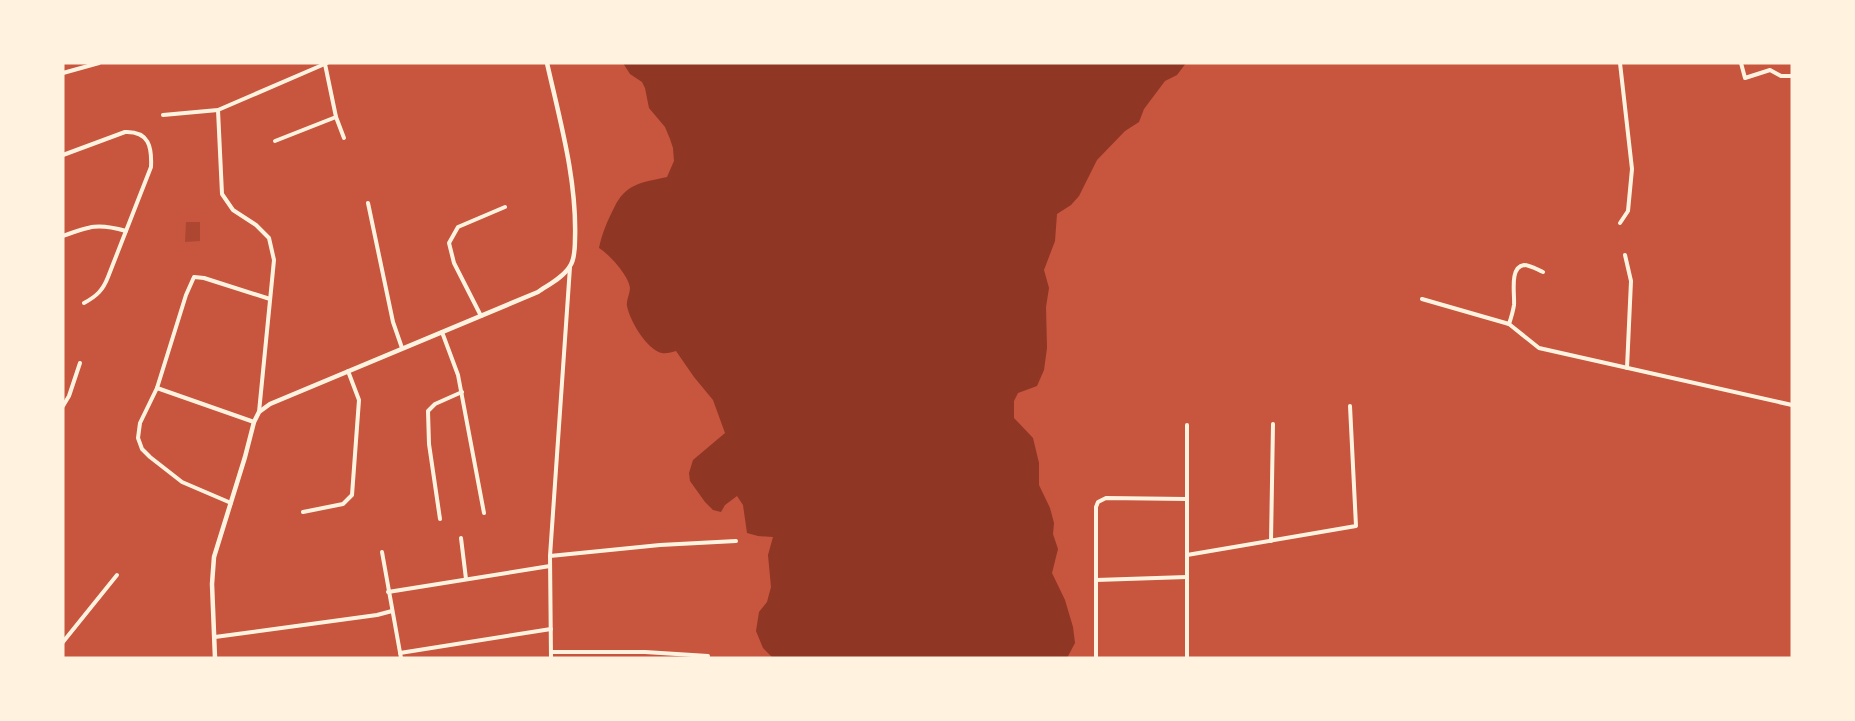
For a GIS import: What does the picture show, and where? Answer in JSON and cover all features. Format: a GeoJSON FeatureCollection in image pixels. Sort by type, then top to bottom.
{"type":"FeatureCollection","features":[{"type":"Feature","properties":{"kind":"street"},"geometry":{"type":"LineString","coordinates":[[63,73],[99,63]]}},
{"type":"Feature","properties":{"kind":"street"},"geometry":{"type":"LineString","coordinates":[[547,63],[575,206],[574,250],[570,266],[550,556],[551,658]]}},
{"type":"Feature","properties":{"kind":"street"},"geometry":{"type":"LineString","coordinates":[[1620,63],[1632,169],[1628,211],[1620,223]]}},
{"type":"Feature","properties":{"kind":"street"},"geometry":{"type":"LineString","coordinates":[[1741,63],[1745,78],[1770,70],[1781,76],[1792,76]]}},
{"type":"Feature","properties":{"kind":"street"},"geometry":{"type":"LineString","coordinates":[[163,115],[218,110],[326,64],[336,117],[344,138]]}},
{"type":"Feature","properties":{"kind":"street"},"geometry":{"type":"LineString","coordinates":[[218,110],[222,194],[233,210],[269,238],[274,260],[260,412]]}},
{"type":"Feature","properties":{"kind":"street"},"geometry":{"type":"LineString","coordinates":[[275,141],[336,117]]}},
{"type":"Feature","properties":{"kind":"street"},"geometry":{"type":"LineString","coordinates":[[63,155],[125,132],[134,132],[144,138],[152,149],[151,167],[103,290],[84,303]]}},
{"type":"Feature","properties":{"kind":"street"},"geometry":{"type":"LineString","coordinates":[[368,203],[393,321],[402,348]]}},
{"type":"Feature","properties":{"kind":"street"},"geometry":{"type":"LineString","coordinates":[[481,315],[454,263],[449,243],[458,227],[505,207]]}},
{"type":"Feature","properties":{"kind":"street"},"geometry":{"type":"LineString","coordinates":[[63,236],[91,225],[126,231]]}},
{"type":"Feature","properties":{"kind":"street"},"geometry":{"type":"LineString","coordinates":[[1625,255],[1631,281],[1627,368]]}},
{"type":"Feature","properties":{"kind":"street"},"geometry":{"type":"LineString","coordinates":[[1509,324],[1514,306],[1514,280],[1519,268],[1523,265],[1543,272]]}},
{"type":"Feature","properties":{"kind":"street"},"geometry":{"type":"LineString","coordinates":[[215,658],[212,570],[254,422],[260,412],[270,404],[538,292],[553,283],[570,266]]}},
{"type":"Feature","properties":{"kind":"street"},"geometry":{"type":"LineString","coordinates":[[231,503],[182,482],[142,448],[138,438],[140,423],[157,388],[186,295],[194,278],[204,278],[270,299]]}},
{"type":"Feature","properties":{"kind":"street"},"geometry":{"type":"LineString","coordinates":[[1422,299],[1509,324],[1539,348],[1792,405]]}},
{"type":"Feature","properties":{"kind":"street"},"geometry":{"type":"LineString","coordinates":[[442,332],[462,392],[484,513]]}},
{"type":"Feature","properties":{"kind":"street"},"geometry":{"type":"LineString","coordinates":[[63,406],[69,396],[80,363]]}},
{"type":"Feature","properties":{"kind":"street"},"geometry":{"type":"LineString","coordinates":[[303,512],[343,504],[352,495],[359,400],[348,371]]}},
{"type":"Feature","properties":{"kind":"street"},"geometry":{"type":"LineString","coordinates":[[157,388],[254,422]]}},
{"type":"Feature","properties":{"kind":"street"},"geometry":{"type":"LineString","coordinates":[[440,519],[429,444],[428,411],[435,404],[462,392]]}},
{"type":"Feature","properties":{"kind":"street"},"geometry":{"type":"LineString","coordinates":[[1187,555],[1356,526],[1350,406]]}},
{"type":"Feature","properties":{"kind":"street"},"geometry":{"type":"LineString","coordinates":[[1271,541],[1273,424]]}},
{"type":"Feature","properties":{"kind":"street"},"geometry":{"type":"LineString","coordinates":[[1187,425],[1187,658]]}},
{"type":"Feature","properties":{"kind":"street"},"geometry":{"type":"LineString","coordinates":[[1096,658],[1096,507],[1101,500],[1187,499]]}},
{"type":"Feature","properties":{"kind":"street"},"geometry":{"type":"LineString","coordinates":[[461,538],[466,579]]}},
{"type":"Feature","properties":{"kind":"street"},"geometry":{"type":"LineString","coordinates":[[550,556],[660,545],[736,542]]}},
{"type":"Feature","properties":{"kind":"street"},"geometry":{"type":"LineString","coordinates":[[382,552],[400,656],[551,629]]}},
{"type":"Feature","properties":{"kind":"street"},"geometry":{"type":"LineString","coordinates":[[388,592],[550,566]]}},
{"type":"Feature","properties":{"kind":"street"},"geometry":{"type":"LineString","coordinates":[[63,642],[117,575]]}},
{"type":"Feature","properties":{"kind":"street"},"geometry":{"type":"LineString","coordinates":[[1096,580],[1187,577]]}},
{"type":"Feature","properties":{"kind":"street"},"geometry":{"type":"LineString","coordinates":[[215,638],[392,611]]}},
{"type":"Feature","properties":{"kind":"street"},"geometry":{"type":"LineString","coordinates":[[551,652],[645,652],[708,656]]}},
{"type":"Feature","properties":{"kind":"shaded area"},"geometry":{"type":"Polygon","coordinates":[[[623,63],[1186,63],[1177,75],[1165,81],[1144,109],[1139,122],[1125,131],[1097,160],[1079,196],[1071,205],[1057,214],[1055,241],[1044,270],[1049,288],[1046,307],[1047,348],[1044,370],[1037,386],[1018,393],[1014,401],[1014,418],[1033,438],[1039,463],[1039,485],[1054,523],[1053,534],[1058,549],[1052,573],[1065,600],[1075,643],[1067,658],[773,658],[763,648],[756,631],[759,612],[767,602],[771,587],[768,555],[773,537],[747,533],[743,505],[737,496],[725,505],[721,512],[713,510],[690,481],[689,473],[693,460],[725,433],[713,400],[676,351],[664,353],[656,351],[645,341],[627,306],[629,283],[618,266],[599,248],[609,218],[624,193],[635,185],[667,177],[674,161],[670,139],[665,127],[649,108],[642,82],[630,74],[623,63]]]}},
{"type":"Feature","properties":{"kind":"shaded area"},"geometry":{"type":"Polygon","coordinates":[[[186,222],[200,222],[200,241],[185,242],[186,222]]]}}]}
